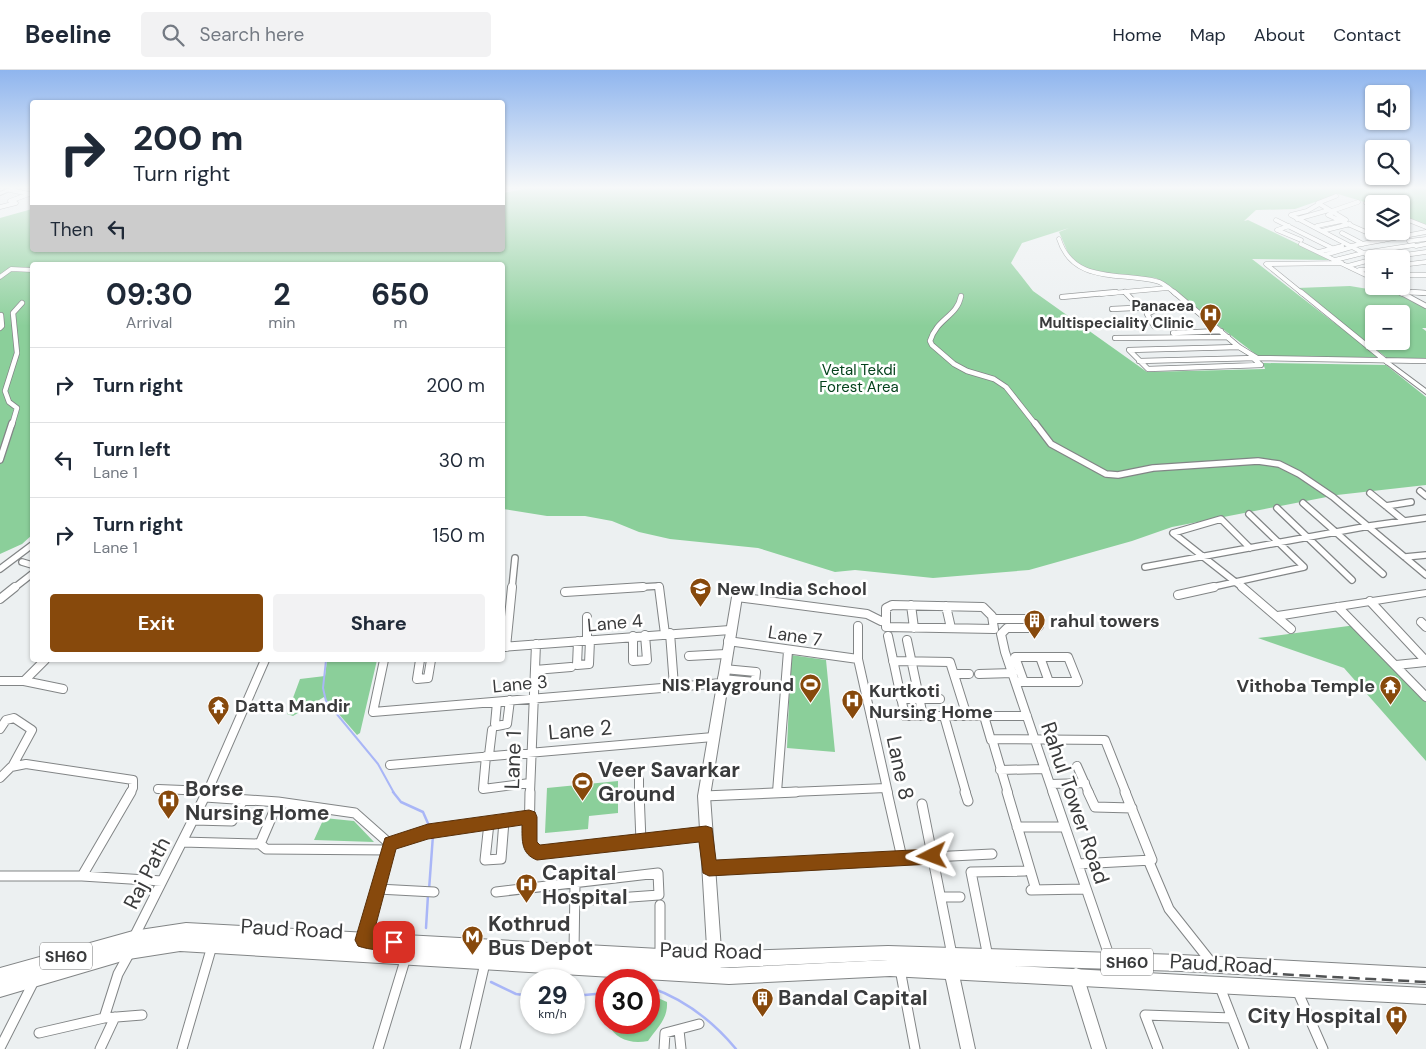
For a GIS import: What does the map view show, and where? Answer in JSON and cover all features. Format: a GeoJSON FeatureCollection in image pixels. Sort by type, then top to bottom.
{"type":"FeatureCollection","features":[{"type":"Feature","properties":{"kind":"main road","name":"Paud Road"},"geometry":{"type":"LineString","coordinates":[[0,976],[186,930],[343,946],[716,968],[900,969],[988,958],[1214,965],[1426,976]]}},
{"type":"Feature","properties":{"kind":"main road","name":"Paud Road"},"geometry":{"type":"LineString","coordinates":[[0,989],[131,945],[343,946],[364,940],[408,950]]}},
{"type":"Feature","properties":{"kind":"main road","name":"Paud Road"},"geometry":{"type":"LineString","coordinates":[[487,954],[574,952],[660,957],[716,968],[888,953],[1077,978],[1426,996]]}},
{"type":"Feature","properties":{"kind":"street"},"geometry":{"type":"LineString","coordinates":[[1286,234],[1301,240]]}},
{"type":"Feature","properties":{"kind":"street"},"geometry":{"type":"LineString","coordinates":[[1303,234],[1332,248]]}},
{"type":"Feature","properties":{"kind":"street"},"geometry":{"type":"LineString","coordinates":[[1319,234],[1342,246],[1319,252]]}},
{"type":"Feature","properties":{"kind":"street"},"geometry":{"type":"LineString","coordinates":[[1325,234],[1363,253]]}},
{"type":"Feature","properties":{"kind":"street"},"geometry":{"type":"LineString","coordinates":[[1330,236],[1339,234]]}},
{"type":"Feature","properties":{"kind":"street"},"geometry":{"type":"LineString","coordinates":[[1343,234],[1363,244]]}},
{"type":"Feature","properties":{"kind":"street"},"geometry":{"type":"LineString","coordinates":[[1059,239],[1068,260],[1080,268],[1106,275],[1154,280],[1168,288],[1239,348],[1255,358],[1261,365],[1148,369],[1129,349],[1239,348]]}},
{"type":"Feature","properties":{"kind":"street"},"geometry":{"type":"LineString","coordinates":[[1410,241],[1426,239]]}},
{"type":"Feature","properties":{"kind":"street"},"geometry":{"type":"LineString","coordinates":[[1325,255],[1384,240]]}},
{"type":"Feature","properties":{"kind":"street"},"geometry":{"type":"LineString","coordinates":[[1317,241],[1301,244],[1365,274]]}},
{"type":"Feature","properties":{"kind":"street"},"geometry":{"type":"LineString","coordinates":[[1410,241],[1426,252]]}},
{"type":"Feature","properties":{"kind":"street"},"geometry":{"type":"LineString","coordinates":[[1335,260],[1363,253],[1426,244]]}},
{"type":"Feature","properties":{"kind":"street"},"geometry":{"type":"LineString","coordinates":[[1412,254],[1426,252]]}},
{"type":"Feature","properties":{"kind":"street"},"geometry":{"type":"LineString","coordinates":[[1412,254],[1426,262]]}},
{"type":"Feature","properties":{"kind":"street"},"geometry":{"type":"LineString","coordinates":[[1348,266],[1365,262]]}},
{"type":"Feature","properties":{"kind":"street"},"geometry":{"type":"LineString","coordinates":[[1410,264],[1426,262]]}},
{"type":"Feature","properties":{"kind":"street"},"geometry":{"type":"LineString","coordinates":[[1342,263],[1266,264],[1426,392]]}},
{"type":"Feature","properties":{"kind":"street"},"geometry":{"type":"LineString","coordinates":[[0,277],[11,269],[30,270]]}},
{"type":"Feature","properties":{"kind":"street"},"geometry":{"type":"LineString","coordinates":[[1358,271],[1365,270]]}},
{"type":"Feature","properties":{"kind":"street"},"geometry":{"type":"LineString","coordinates":[[1410,276],[1426,275]]}},
{"type":"Feature","properties":{"kind":"street"},"geometry":{"type":"LineString","coordinates":[[1062,297],[1168,288]]}},
{"type":"Feature","properties":{"kind":"street"},"geometry":{"type":"LineString","coordinates":[[1125,292],[1140,308]]}},
{"type":"Feature","properties":{"kind":"street"},"geometry":{"type":"LineString","coordinates":[[1410,292],[1426,293]]}},
{"type":"Feature","properties":{"kind":"street"},"geometry":{"type":"LineString","coordinates":[[1404,295],[1426,306]]}},
{"type":"Feature","properties":{"kind":"street"},"geometry":{"type":"LineString","coordinates":[[961,296],[959,308],[955,313],[941,320],[935,328],[930,341],[932,345],[954,364],[968,371],[994,379],[1006,387],[1031,417],[1043,436],[1064,453],[1106,474],[1118,475],[1153,468],[1258,461],[1279,464],[1299,474],[1333,498],[1426,575]]}},
{"type":"Feature","properties":{"kind":"street"},"geometry":{"type":"LineString","coordinates":[[0,328],[2,326],[1,315],[13,313],[22,303]]}},
{"type":"Feature","properties":{"kind":"street"},"geometry":{"type":"LineString","coordinates":[[1112,309],[1176,306],[1192,309]]}},
{"type":"Feature","properties":{"kind":"street"},"geometry":{"type":"LineString","coordinates":[[1154,326],[1147,314],[1149,312],[1192,309]]}},
{"type":"Feature","properties":{"kind":"street"},"geometry":{"type":"LineString","coordinates":[[0,459],[17,408],[9,402],[5,390],[14,372],[20,343],[13,313]]}},
{"type":"Feature","properties":{"kind":"street"},"geometry":{"type":"LineString","coordinates":[[1173,333],[1221,332]]}},
{"type":"Feature","properties":{"kind":"street"},"geometry":{"type":"LineString","coordinates":[[1115,338],[1228,337]]}},
{"type":"Feature","properties":{"kind":"street"},"geometry":{"type":"LineString","coordinates":[[1139,361],[1255,358],[1387,362],[1426,361]]}},
{"type":"Feature","properties":{"kind":"street"},"geometry":{"type":"LineString","coordinates":[[1420,490],[1426,496]]}},
{"type":"Feature","properties":{"kind":"street"},"geometry":{"type":"LineString","coordinates":[[1370,493],[1403,520]]}},
{"type":"Feature","properties":{"kind":"street"},"geometry":{"type":"LineString","coordinates":[[1386,506],[1411,502]]}},
{"type":"Feature","properties":{"kind":"street"},"geometry":{"type":"LineString","coordinates":[[1303,503],[1383,574]]}},
{"type":"Feature","properties":{"kind":"street"},"geometry":{"type":"LineString","coordinates":[[1277,508],[1352,580]]}},
{"type":"Feature","properties":{"kind":"street"},"geometry":{"type":"LineString","coordinates":[[1178,594],[1304,567],[1249,514]]}},
{"type":"Feature","properties":{"kind":"street"},"geometry":{"type":"LineString","coordinates":[[1145,567],[1403,520],[1426,518]]}},
{"type":"Feature","properties":{"kind":"street"},"geometry":{"type":"LineString","coordinates":[[1250,548],[1221,520],[1173,533],[1174,536],[1236,582],[1291,629]]}},
{"type":"Feature","properties":{"kind":"street"},"geometry":{"type":"LineString","coordinates":[[0,569],[30,546]]}},
{"type":"Feature","properties":{"kind":"street"},"geometry":{"type":"LineString","coordinates":[[1406,557],[1426,556]]}},
{"type":"Feature","properties":{"kind":"street"},"geometry":{"type":"LineString","coordinates":[[505,639],[515,558]]}},
{"type":"Feature","properties":{"kind":"street"},"geometry":{"type":"LineString","coordinates":[[22,562],[30,564]]}},
{"type":"Feature","properties":{"kind":"street"},"geometry":{"type":"LineString","coordinates":[[0,599],[30,576]]}},
{"type":"Feature","properties":{"kind":"street"},"geometry":{"type":"LineString","coordinates":[[565,592],[659,586],[661,588],[668,634],[674,686]]}},
{"type":"Feature","properties":{"kind":"street"},"geometry":{"type":"LineString","coordinates":[[1277,616],[1426,593]]}},
{"type":"Feature","properties":{"kind":"street"},"geometry":{"type":"LineString","coordinates":[[716,968],[704,796],[728,641],[737,597],[867,614],[881,621]]}},
{"type":"Feature","properties":{"kind":"street"},"geometry":{"type":"LineString","coordinates":[[1370,601],[1426,662]]}},
{"type":"Feature","properties":{"kind":"street"},"geometry":{"type":"LineString","coordinates":[[911,605],[914,628]]}},
{"type":"Feature","properties":{"kind":"street"},"geometry":{"type":"LineString","coordinates":[[911,605],[983,607],[994,619],[994,629],[890,627],[885,624],[888,606],[911,605]]}},
{"type":"Feature","properties":{"kind":"street"},"geometry":{"type":"LineString","coordinates":[[946,606],[951,628]]}},
{"type":"Feature","properties":{"kind":"street"},"geometry":{"type":"LineString","coordinates":[[1338,607],[1425,695]]}},
{"type":"Feature","properties":{"kind":"street"},"geometry":{"type":"LineString","coordinates":[[578,641],[577,665],[588,664],[589,640],[587,617]]}},
{"type":"Feature","properties":{"kind":"street","name":"Rahul Tower Road"},"geometry":{"type":"LineString","coordinates":[[994,619],[1032,619],[1037,621],[1039,626],[1037,628],[1007,628],[1002,632],[1007,656],[1017,679],[1027,716],[1111,962]]}},
{"type":"Feature","properties":{"kind":"street"},"geometry":{"type":"LineString","coordinates":[[1426,622],[1421,622],[1426,627]]}},
{"type":"Feature","properties":{"kind":"street","name":"Lane 8"},"geometry":{"type":"LineString","coordinates":[[858,626],[858,659],[902,858]]}},
{"type":"Feature","properties":{"kind":"street","name":"Lane 4"},"geometry":{"type":"LineString","coordinates":[[505,647],[730,630]]}},
{"type":"Feature","properties":{"kind":"street"},"geometry":{"type":"LineString","coordinates":[[633,636],[633,661],[646,660],[645,636]]}},
{"type":"Feature","properties":{"kind":"street"},"geometry":{"type":"LineString","coordinates":[[888,636],[904,716],[1027,716]]}},
{"type":"Feature","properties":{"kind":"street"},"geometry":{"type":"LineString","coordinates":[[907,640],[923,716]]}},
{"type":"Feature","properties":{"kind":"street","name":"Lane 7"},"geometry":{"type":"LineString","coordinates":[[728,641],[858,659]]}},
{"type":"Feature","properties":{"kind":"street","name":"Lane 1"},"geometry":{"type":"LineString","coordinates":[[536,644],[530,752],[529,845],[537,853],[706,834]]}},
{"type":"Feature","properties":{"kind":"street"},"geometry":{"type":"LineString","coordinates":[[777,792],[788,650]]}},
{"type":"Feature","properties":{"kind":"street"},"geometry":{"type":"LineString","coordinates":[[689,656],[726,654]]}},
{"type":"Feature","properties":{"kind":"street"},"geometry":{"type":"LineString","coordinates":[[979,674],[1017,679],[1049,682],[1078,682],[1068,657],[1016,657],[1017,679]]}},
{"type":"Feature","properties":{"kind":"street"},"geometry":{"type":"LineString","coordinates":[[1040,657],[1049,682]]}},
{"type":"Feature","properties":{"kind":"street"},"geometry":{"type":"LineString","coordinates":[[893,661],[950,662],[967,716]]}},
{"type":"Feature","properties":{"kind":"street"},"geometry":{"type":"LineString","coordinates":[[24,681],[43,662]]}},
{"type":"Feature","properties":{"kind":"street","name":"Raj Path"},"geometry":{"type":"LineString","coordinates":[[104,1018],[118,974],[131,945],[207,794],[264,662]]}},
{"type":"Feature","properties":{"kind":"street","name":"Lane 3"},"geometry":{"type":"LineString","coordinates":[[384,662],[373,712],[510,702],[533,698],[674,686],[723,677]]}},
{"type":"Feature","properties":{"kind":"street"},"geometry":{"type":"LineString","coordinates":[[420,662],[416,679],[429,677],[432,662]]}},
{"type":"Feature","properties":{"kind":"street"},"geometry":{"type":"LineString","coordinates":[[1396,665],[1426,662]]}},
{"type":"Feature","properties":{"kind":"street"},"geometry":{"type":"LineString","coordinates":[[535,670],[571,667]]}},
{"type":"Feature","properties":{"kind":"street"},"geometry":{"type":"LineString","coordinates":[[954,674],[969,674]]}},
{"type":"Feature","properties":{"kind":"street"},"geometry":{"type":"LineString","coordinates":[[0,681],[24,681],[63,689]]}},
{"type":"Feature","properties":{"kind":"street"},"geometry":{"type":"LineString","coordinates":[[901,699],[940,699]]}},
{"type":"Feature","properties":{"kind":"street"},"geometry":{"type":"LineString","coordinates":[[497,703],[495,724],[497,726],[507,724],[510,702]]}},
{"type":"Feature","properties":{"kind":"street"},"geometry":{"type":"LineString","coordinates":[[944,716],[968,801]]}},
{"type":"Feature","properties":{"kind":"street"},"geometry":{"type":"LineString","coordinates":[[984,716],[1017,827],[1033,890],[1086,889]]}},
{"type":"Feature","properties":{"kind":"street"},"geometry":{"type":"LineString","coordinates":[[0,729],[6,720],[14,718],[32,730],[13,765],[4,771],[0,778]]}},
{"type":"Feature","properties":{"kind":"street"},"geometry":{"type":"LineString","coordinates":[[492,730],[483,789],[530,783]]}},
{"type":"Feature","properties":{"kind":"street","name":"Lane 2"},"geometry":{"type":"LineString","coordinates":[[390,765],[713,737]]}},
{"type":"Feature","properties":{"kind":"street"},"geometry":{"type":"LineString","coordinates":[[991,740],[1104,740],[1153,858],[1149,862],[1078,864]]}},
{"type":"Feature","properties":{"kind":"street"},"geometry":{"type":"LineString","coordinates":[[13,765],[26,764],[133,780],[134,788],[82,876]]}},
{"type":"Feature","properties":{"kind":"street"},"geometry":{"type":"LineString","coordinates":[[1078,766],[1095,807],[1132,808]]}},
{"type":"Feature","properties":{"kind":"street"},"geometry":{"type":"LineString","coordinates":[[1000,770],[1046,770]]}},
{"type":"Feature","properties":{"kind":"street"},"geometry":{"type":"LineString","coordinates":[[639,778],[641,841]]}},
{"type":"Feature","properties":{"kind":"street"},"geometry":{"type":"LineString","coordinates":[[1050,784],[1085,783]]}},
{"type":"Feature","properties":{"kind":"street"},"geometry":{"type":"LineString","coordinates":[[704,796],[886,788]]}},
{"type":"Feature","properties":{"kind":"street"},"geometry":{"type":"LineString","coordinates":[[158,789],[243,800],[278,802],[355,813],[390,847]]}},
{"type":"Feature","properties":{"kind":"street"},"geometry":{"type":"LineString","coordinates":[[194,820],[232,821],[243,800]]}},
{"type":"Feature","properties":{"kind":"street"},"geometry":{"type":"LineString","coordinates":[[260,844],[278,802]]}},
{"type":"Feature","properties":{"kind":"street"},"geometry":{"type":"LineString","coordinates":[[922,804],[941,897],[968,1049]]}},
{"type":"Feature","properties":{"kind":"street"},"geometry":{"type":"LineString","coordinates":[[182,842],[260,844],[266,849],[390,847],[419,834],[437,830],[529,817]]}},
{"type":"Feature","properties":{"kind":"street"},"geometry":{"type":"LineString","coordinates":[[489,823],[485,860],[501,859],[504,821]]}},
{"type":"Feature","properties":{"kind":"street"},"geometry":{"type":"LineString","coordinates":[[1017,827],[1065,827]]}},
{"type":"Feature","properties":{"kind":"street"},"geometry":{"type":"LineString","coordinates":[[364,940],[390,847]]}},
{"type":"Feature","properties":{"kind":"street"},"geometry":{"type":"LineString","coordinates":[[709,868],[992,854]]}},
{"type":"Feature","properties":{"kind":"street"},"geometry":{"type":"LineString","coordinates":[[1149,862],[1169,909],[1214,965]]}},
{"type":"Feature","properties":{"kind":"street"},"geometry":{"type":"LineString","coordinates":[[988,958],[971,872],[1026,871]]}},
{"type":"Feature","properties":{"kind":"street"},"geometry":{"type":"LineString","coordinates":[[496,892],[658,873],[659,895],[575,901]]}},
{"type":"Feature","properties":{"kind":"street"},"geometry":{"type":"LineString","coordinates":[[0,876],[82,876],[162,881]]}},
{"type":"Feature","properties":{"kind":"street"},"geometry":{"type":"LineString","coordinates":[[574,952],[575,884]]}},
{"type":"Feature","properties":{"kind":"street"},"geometry":{"type":"LineString","coordinates":[[378,889],[434,892]]}},
{"type":"Feature","properties":{"kind":"street"},"geometry":{"type":"LineString","coordinates":[[941,897],[960,897]]}},
{"type":"Feature","properties":{"kind":"street"},"geometry":{"type":"LineString","coordinates":[[660,905],[660,957]]}},
{"type":"Feature","properties":{"kind":"street"},"geometry":{"type":"LineString","coordinates":[[182,1049],[212,946]]}},
{"type":"Feature","properties":{"kind":"street"},"geometry":{"type":"LineString","coordinates":[[378,1049],[408,950]]}},
{"type":"Feature","properties":{"kind":"street"},"geometry":{"type":"LineString","coordinates":[[465,1049],[487,954]]}},
{"type":"Feature","properties":{"kind":"street"},"geometry":{"type":"LineString","coordinates":[[1072,960],[1099,1049]]}},
{"type":"Feature","properties":{"kind":"street"},"geometry":{"type":"LineString","coordinates":[[900,969],[915,1049]]}},
{"type":"Feature","properties":{"kind":"street"},"geometry":{"type":"LineString","coordinates":[[0,1048],[36,978]]}},
{"type":"Feature","properties":{"kind":"street"},"geometry":{"type":"LineString","coordinates":[[1219,985],[1244,1049]]}},
{"type":"Feature","properties":{"kind":"street"},"geometry":{"type":"LineString","coordinates":[[1297,989],[1323,1049]]}},
{"type":"Feature","properties":{"kind":"street"},"geometry":{"type":"LineString","coordinates":[[39,1033],[104,1018],[142,1014]]}},
{"type":"Feature","properties":{"kind":"street"},"geometry":{"type":"LineString","coordinates":[[1158,1049],[1144,1014],[1232,1018]]}},
{"type":"Feature","properties":{"kind":"street"},"geometry":{"type":"LineString","coordinates":[[100,1049],[115,1017]]}},
{"type":"Feature","properties":{"kind":"street"},"geometry":{"type":"LineString","coordinates":[[664,1049],[664,1035],[699,1024]]}},
{"type":"Feature","properties":{"kind":"street"},"geometry":{"type":"LineString","coordinates":[[679,1030],[681,1049]]}},
{"type":"Feature","properties":{"kind":"green space","name":"Vetal Tekdi Forest Area"},"geometry":{"type":"Polygon","coordinates":[[[0,234],[30,234],[30,252],[505,252],[505,234],[1051,234],[1022,243],[1011,263],[1033,291],[1147,372],[1265,369],[1263,363],[1386,365],[1426,397],[1426,485],[1337,495],[1172,527],[1132,541],[1029,570],[933,578],[855,570],[835,572],[758,548],[670,539],[639,532],[612,521],[585,516],[547,516],[505,509],[505,262],[30,262],[30,537],[22,544],[0,554],[0,234]]]}},
{"type":"Feature","properties":{"kind":"green space","name":"Vetal Tekdi Forest Area"},"geometry":{"type":"Polygon","coordinates":[[[1060,234],[1276,234],[1331,260],[1252,259],[1365,347],[1365,350],[1369,350],[1381,359],[1258,356],[1156,278],[1108,274],[1088,269],[1078,264],[1069,255],[1060,234]]]}},
{"type":"Feature","properties":{"kind":"green space"},"geometry":{"type":"Polygon","coordinates":[[[1350,286],[1365,288],[1365,295],[1400,295],[1426,308],[1426,328],[1422,328],[1426,331],[1426,361],[1391,361],[1377,350],[1410,350],[1410,305],[1365,305],[1365,341],[1297,288],[1350,286]]]}},
{"type":"Feature","properties":{"kind":"green space"},"geometry":{"type":"Polygon","coordinates":[[[1356,625],[1426,701],[1426,761],[1344,668],[1258,638],[1356,625]]]}},
{"type":"Feature","properties":{"kind":"green space","name":"NIS Playground"},"geometry":{"type":"Polygon","coordinates":[[[791,655],[826,660],[835,752],[787,748],[791,655]]]}},
{"type":"Feature","properties":{"kind":"green space"},"geometry":{"type":"Polygon","coordinates":[[[327,662],[377,662],[360,733],[357,735],[324,697],[293,716],[287,714],[300,679],[325,676],[327,662]]]}},
{"type":"Feature","properties":{"kind":"green space","name":"Veer Savarkar Ground"},"geometry":{"type":"Polygon","coordinates":[[[618,781],[618,813],[589,816],[588,829],[545,833],[547,788],[618,781]]]}},
{"type":"Feature","properties":{"kind":"green space"},"geometry":{"type":"Polygon","coordinates":[[[324,818],[354,821],[374,842],[314,840],[324,818]]]}},
{"type":"Feature","properties":{"kind":"green space"},"geometry":{"type":"Polygon","coordinates":[[[660,999],[667,1002],[664,1018],[660,1024],[660,999]]]}},
{"type":"Feature","properties":{"kind":"green space"},"geometry":{"type":"Polygon","coordinates":[[[616,1034],[653,1034],[648,1041],[636,1042],[619,1037],[616,1034]]]}},
{"type":"Feature","properties":{"kind":"waterway"},"geometry":{"type":"LineString","coordinates":[[326,662],[323,688],[326,701],[378,764],[394,793]]}},
{"type":"Feature","properties":{"kind":"waterway"},"geometry":{"type":"LineString","coordinates":[[393,792],[401,802],[423,812],[430,828]]}},
{"type":"Feature","properties":{"kind":"waterway"},"geometry":{"type":"LineString","coordinates":[[429,890],[433,835]]}},
{"type":"Feature","properties":{"kind":"waterway"},"geometry":{"type":"LineString","coordinates":[[426,928],[428,895]]}},
{"type":"Feature","properties":{"kind":"waterway"},"geometry":{"type":"LineString","coordinates":[[491,982],[520,995]]}},
{"type":"Feature","properties":{"kind":"waterway"},"geometry":{"type":"LineString","coordinates":[[660,991],[686,1004],[697,1012],[736,1049]]}},
{"type":"Feature","properties":{"kind":"waterway"},"geometry":{"type":"LineString","coordinates":[[585,995],[595,994]]}},
{"type":"Feature","properties":{"kind":"railway"},"geometry":{"type":"LineString","coordinates":[[1184,969],[1426,982]]}},
{"type":"Feature","properties":{"kind":"place","name":"Panacea Multispeciality Clinic"},"geometry":{"type":"Point","coordinates":[1210,334]}},
{"type":"Feature","properties":{"kind":"place","name":"New India School"},"geometry":{"type":"Point","coordinates":[701,608]}},
{"type":"Feature","properties":{"kind":"place","name":"rahul towers"},"geometry":{"type":"Point","coordinates":[1034,640]}},
{"type":"Feature","properties":{"kind":"place","name":"NIS Playground"},"geometry":{"type":"Point","coordinates":[810,704]}},
{"type":"Feature","properties":{"kind":"place","name":"Vithoba Temple"},"geometry":{"type":"Point","coordinates":[1391,705]}},
{"type":"Feature","properties":{"kind":"place","name":"Kurtkoti Nursing Home"},"geometry":{"type":"Point","coordinates":[853,720]}},
{"type":"Feature","properties":{"kind":"place","name":"Datta Mandir"},"geometry":{"type":"Point","coordinates":[219,725]}},
{"type":"Feature","properties":{"kind":"place","name":"Veer Savarkar Ground"},"geometry":{"type":"Point","coordinates":[582,801]}},
{"type":"Feature","properties":{"kind":"place","name":"Borse Nursing Home"},"geometry":{"type":"Point","coordinates":[169,820]}},
{"type":"Feature","properties":{"kind":"place","name":"Capital Hospital"},"geometry":{"type":"Point","coordinates":[526,904]}},
{"type":"Feature","properties":{"kind":"place","name":"Kothrud Bus Depot"},"geometry":{"type":"Point","coordinates":[472,955]}},
{"type":"Feature","properties":{"kind":"place","name":"Bandal Capital"},"geometry":{"type":"Point","coordinates":[762,1017]}},
{"type":"Feature","properties":{"kind":"place","name":"City Hospital"},"geometry":{"type":"Point","coordinates":[1397,1035]}},
{"type":"Feature","properties":{"kind":"route"},"geometry":{"type":"LineString","coordinates":[[394,942],[364,940],[390,850],[390,844],[428,832],[529,817],[529,845],[537,853],[706,834],[709,868],[932,856]]}}]}
